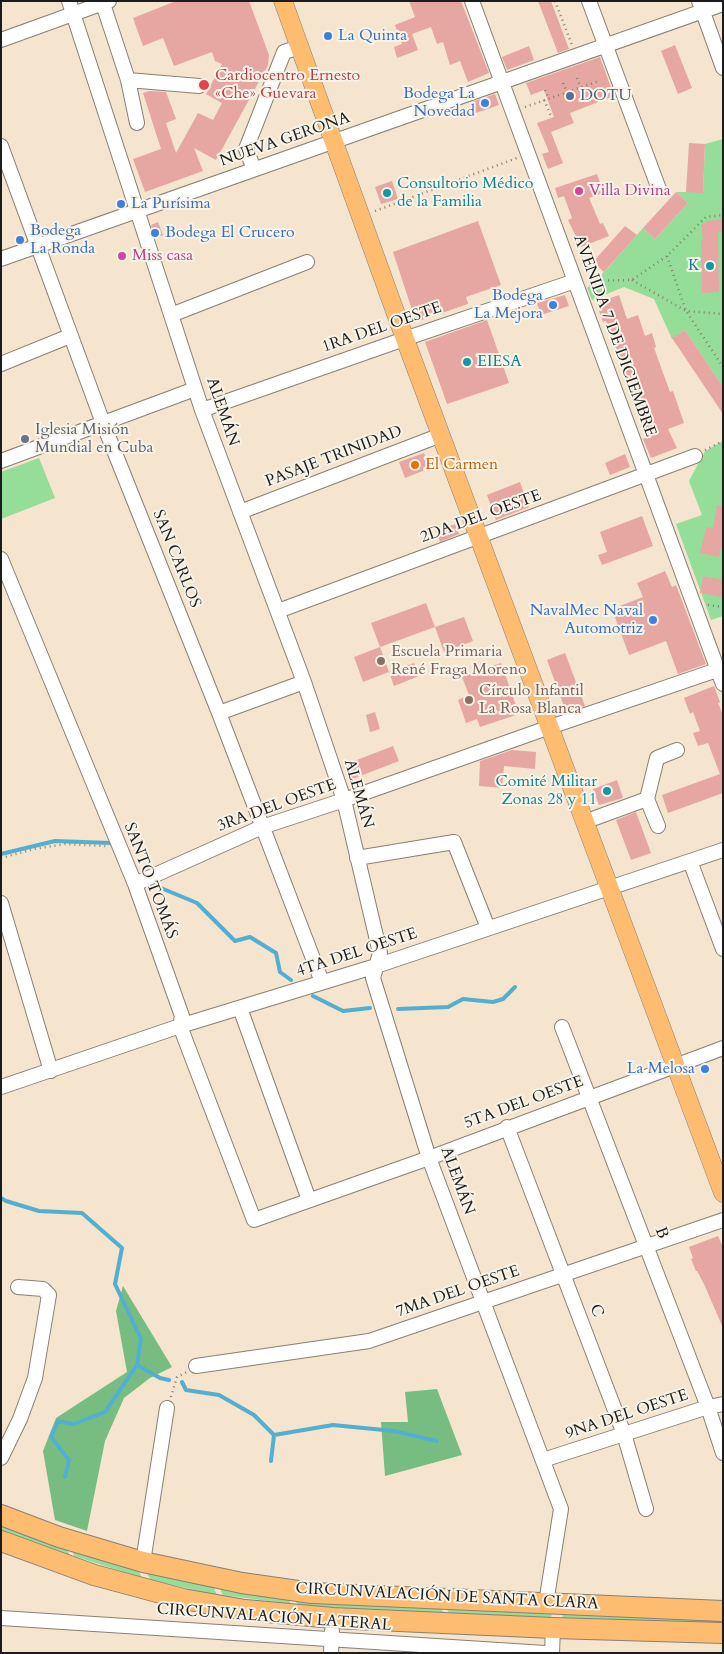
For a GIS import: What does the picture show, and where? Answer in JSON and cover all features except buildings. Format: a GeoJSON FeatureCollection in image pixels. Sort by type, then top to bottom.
{"type":"FeatureCollection","features":[{"type":"Feature","properties":{"kind":"highway","name":"CIRCUNVALACIÓN DE SANTA CLARA"},"geometry":{"type":"LineString","coordinates":[[1,1514],[58,1537],[143,1562],[242,1582],[312,1593],[723,1611]]}},
{"type":"Feature","properties":{"kind":"highway","name":"CIRCUNVALACIÓN DE SANTA CLARA"},"geometry":{"type":"LineString","coordinates":[[1,1541],[94,1575],[183,1599],[245,1610],[333,1618],[553,1628],[723,1633]]}},
{"type":"Feature","properties":{"kind":"main road"},"geometry":{"type":"LineString","coordinates":[[284,1],[300,47],[369,213],[441,435],[483,535]]}},
{"type":"Feature","properties":{"kind":"main road"},"geometry":{"type":"LineString","coordinates":[[295,1],[338,140],[409,337],[681,1064],[723,1193]]}},
{"type":"Feature","properties":{"kind":"main road"},"geometry":{"type":"LineString","coordinates":[[554,725],[595,818],[614,886]]}},
{"type":"Feature","properties":{"kind":"main road"},"geometry":{"type":"LineString","coordinates":[[681,1064],[723,1159]]}},
{"type":"Feature","properties":{"kind":"street","name":"AVENIDA 7 DE DICIEMBRE"},"geometry":{"type":"LineString","coordinates":[[472,1],[646,475],[720,669],[723,684]]}},
{"type":"Feature","properties":{"kind":"street"},"geometry":{"type":"LineString","coordinates":[[589,1],[659,189]]}},
{"type":"Feature","properties":{"kind":"street"},"geometry":{"type":"LineString","coordinates":[[1,40],[71,8],[106,2],[128,80],[137,123]]}},
{"type":"Feature","properties":{"kind":"street","name":"NUEVA GERONA"},"geometry":{"type":"LineString","coordinates":[[1,259],[576,56],[700,6],[723,4]]}},
{"type":"Feature","properties":{"kind":"street"},"geometry":{"type":"LineString","coordinates":[[700,6],[723,68]]}},
{"type":"Feature","properties":{"kind":"street","name":"ALEMÁN"},"geometry":{"type":"LineString","coordinates":[[71,8],[202,410],[304,682],[344,800],[380,953],[373,978],[429,1158],[561,1509],[546,1602]]}},
{"type":"Feature","properties":{"kind":"street"},"geometry":{"type":"LineString","coordinates":[[254,169],[246,149],[284,52],[300,47]]}},
{"type":"Feature","properties":{"kind":"street"},"geometry":{"type":"LineString","coordinates":[[128,80],[199,86]]}},
{"type":"Feature","properties":{"kind":"street","name":"SAN CARLOS"},"geometry":{"type":"LineString","coordinates":[[1,146],[103,423],[219,713],[322,982]]}},
{"type":"Feature","properties":{"kind":"street"},"geometry":{"type":"LineString","coordinates":[[171,314],[307,262]]}},
{"type":"Feature","properties":{"kind":"street","name":"1RA DEL OESTE"},"geometry":{"type":"LineString","coordinates":[[202,410],[575,281]]}},
{"type":"Feature","properties":{"kind":"street"},"geometry":{"type":"LineString","coordinates":[[1,364],[70,336]]}},
{"type":"Feature","properties":{"kind":"street"},"geometry":{"type":"LineString","coordinates":[[1,461],[195,388]]}},
{"type":"Feature","properties":{"kind":"street","name":"PASAJE TRINIDAD"},"geometry":{"type":"LineString","coordinates":[[240,512],[441,435]]}},
{"type":"Feature","properties":{"kind":"street","name":"2DA DEL OESTE"},"geometry":{"type":"LineString","coordinates":[[278,611],[695,456]]}},
{"type":"Feature","properties":{"kind":"street","name":"SANTO TOMÁS"},"geometry":{"type":"LineString","coordinates":[[1,559],[134,884],[182,1016],[180,1026],[254,1220]]}},
{"type":"Feature","properties":{"kind":"street","name":"3RA DEL OESTE"},"geometry":{"type":"LineString","coordinates":[[134,884],[262,827],[720,669]]}},
{"type":"Feature","properties":{"kind":"street"},"geometry":{"type":"LineString","coordinates":[[219,713],[304,682]]}},
{"type":"Feature","properties":{"kind":"street"},"geometry":{"type":"LineString","coordinates":[[658,826],[647,799],[656,758],[677,750]]}},
{"type":"Feature","properties":{"kind":"street"},"geometry":{"type":"LineString","coordinates":[[595,818],[647,799]]}},
{"type":"Feature","properties":{"kind":"street"},"geometry":{"type":"LineString","coordinates":[[357,858],[454,842],[488,928]]}},
{"type":"Feature","properties":{"kind":"street","name":"4TA DEL OESTE"},"geometry":{"type":"LineString","coordinates":[[1,1087],[180,1026],[376,966],[723,850]]}},
{"type":"Feature","properties":{"kind":"street"},"geometry":{"type":"LineString","coordinates":[[690,861],[723,948]]}},
{"type":"Feature","properties":{"kind":"street"},"geometry":{"type":"LineString","coordinates":[[1,903],[51,1071]]}},
{"type":"Feature","properties":{"kind":"street"},"geometry":{"type":"LineString","coordinates":[[240,1008],[309,1200]]}},
{"type":"Feature","properties":{"kind":"street","name":"B"},"geometry":{"type":"LineString","coordinates":[[562,1027],[708,1407],[723,1453]]}},
{"type":"Feature","properties":{"kind":"street","name":"5TA DEL OESTE"},"geometry":{"type":"LineString","coordinates":[[254,1220],[429,1158],[507,1127],[723,1048]]}},
{"type":"Feature","properties":{"kind":"street","name":"C"},"geometry":{"type":"LineString","coordinates":[[507,1127],[624,1434],[646,1509]]}},
{"type":"Feature","properties":{"kind":"street","name":"7MA DEL OESTE"},"geometry":{"type":"LineString","coordinates":[[196,1366],[369,1341],[723,1220]]}},
{"type":"Feature","properties":{"kind":"street"},"geometry":{"type":"LineString","coordinates":[[1,1458],[20,1419],[36,1378],[49,1296],[43,1290],[18,1287]]}},
{"type":"Feature","properties":{"kind":"street","name":"9NA DEL OESTE"},"geometry":{"type":"LineString","coordinates":[[543,1460],[708,1407],[723,1404]]}},
{"type":"Feature","properties":{"kind":"street"},"geometry":{"type":"LineString","coordinates":[[143,1562],[168,1408]]}},
{"type":"Feature","properties":{"kind":"street","name":"CIRCUNVALACIÓN LATERAL"},"geometry":{"type":"LineString","coordinates":[[1,1618],[331,1646],[545,1653]]}},
{"type":"Feature","properties":{"kind":"street"},"geometry":{"type":"LineString","coordinates":[[331,1646],[333,1618]]}},
{"type":"Feature","properties":{"kind":"street"},"geometry":{"type":"LineString","coordinates":[[552,1653],[553,1628]]}},
{"type":"Feature","properties":{"kind":"path"},"geometry":{"type":"LineString","coordinates":[[555,1],[576,56]]}},
{"type":"Feature","properties":{"kind":"path"},"geometry":{"type":"LineString","coordinates":[[577,78],[583,94]]}},
{"type":"Feature","properties":{"kind":"path"},"geometry":{"type":"LineString","coordinates":[[512,112],[599,81]]}},
{"type":"Feature","properties":{"kind":"path"},"geometry":{"type":"LineString","coordinates":[[564,83],[567,92]]}},
{"type":"Feature","properties":{"kind":"path"},"geometry":{"type":"LineString","coordinates":[[545,90],[549,99]]}},
{"type":"Feature","properties":{"kind":"path"},"geometry":{"type":"LineString","coordinates":[[544,100],[552,118]]}},
{"type":"Feature","properties":{"kind":"path"},"geometry":{"type":"LineString","coordinates":[[369,213],[528,154]]}},
{"type":"Feature","properties":{"kind":"path"},"geometry":{"type":"LineString","coordinates":[[632,280],[667,256],[706,217],[723,215]]}},
{"type":"Feature","properties":{"kind":"path"},"geometry":{"type":"LineString","coordinates":[[667,256],[686,311],[723,367]]}},
{"type":"Feature","properties":{"kind":"path"},"geometry":{"type":"LineString","coordinates":[[575,281],[632,280],[686,311],[723,314]]}},
{"type":"Feature","properties":{"kind":"path"},"geometry":{"type":"LineString","coordinates":[[695,456],[723,441]]}},
{"type":"Feature","properties":{"kind":"path"},"geometry":{"type":"LineString","coordinates":[[1,858],[34,849],[65,844],[109,846]]}},
{"type":"Feature","properties":{"kind":"path"},"geometry":{"type":"LineString","coordinates":[[168,1408],[177,1377],[196,1366]]}},
{"type":"Feature","properties":{"kind":"green space"},"geometry":{"type":"Polygon","coordinates":[[[723,139],[723,387],[685,330],[672,339],[654,299],[624,287],[592,300],[587,288],[608,268],[643,228],[655,239],[688,203],[676,192],[703,192],[705,144],[723,139]]]}},
{"type":"Feature","properties":{"kind":"green space"},"geometry":{"type":"Polygon","coordinates":[[[723,441],[723,616],[711,620],[676,524],[702,515],[689,481],[705,451],[723,441]]]}},
{"type":"Feature","properties":{"kind":"green space"},"geometry":{"type":"Polygon","coordinates":[[[39,458],[55,498],[1,519],[1,472],[39,458]]]}},
{"type":"Feature","properties":{"kind":"green space"},"geometry":{"type":"Polygon","coordinates":[[[123,1286],[172,1367],[150,1378],[124,1398],[105,1441],[87,1531],[55,1520],[43,1451],[56,1418],[127,1372],[116,1311],[123,1286]]]}},
{"type":"Feature","properties":{"kind":"green space"},"geometry":{"type":"Polygon","coordinates":[[[437,1389],[462,1455],[385,1476],[381,1422],[408,1422],[405,1392],[437,1389]]]}},
{"type":"Feature","properties":{"kind":"green space"},"geometry":{"type":"Polygon","coordinates":[[[1,1524],[67,1549],[71,1558],[1,1530],[1,1524]]]}},
{"type":"Feature","properties":{"kind":"green space"},"geometry":{"type":"Polygon","coordinates":[[[72,1549],[138,1569],[142,1578],[74,1556],[72,1549]]]}},
{"type":"Feature","properties":{"kind":"green space"},"geometry":{"type":"Polygon","coordinates":[[[146,1572],[213,1586],[217,1595],[151,1580],[146,1572]]]}},
{"type":"Feature","properties":{"kind":"green space"},"geometry":{"type":"Polygon","coordinates":[[[219,1587],[288,1598],[291,1604],[223,1595],[219,1587]]]}},
{"type":"Feature","properties":{"kind":"green space"},"geometry":{"type":"Polygon","coordinates":[[[295,1599],[441,1608],[445,1615],[298,1606],[295,1599]]]}},
{"type":"Feature","properties":{"kind":"green space"},"geometry":{"type":"Polygon","coordinates":[[[445,1607],[552,1612],[551,1618],[450,1614],[445,1607]]]}},
{"type":"Feature","properties":{"kind":"green space"},"geometry":{"type":"Polygon","coordinates":[[[563,1613],[723,1621],[723,1623],[562,1620],[563,1613]]]}},
{"type":"Feature","properties":{"kind":"waterway"},"geometry":{"type":"LineString","coordinates":[[1,854],[55,841],[111,843],[113,846]]}},
{"type":"Feature","properties":{"kind":"waterway"},"geometry":{"type":"LineString","coordinates":[[149,883],[197,903],[235,941],[250,937],[276,953],[280,972],[291,980]]}},
{"type":"Feature","properties":{"kind":"waterway"},"geometry":{"type":"LineString","coordinates":[[398,1009],[448,1007],[463,999],[493,1002],[503,999],[515,987]]}},
{"type":"Feature","properties":{"kind":"waterway"},"geometry":{"type":"LineString","coordinates":[[313,996],[343,1011],[370,1008]]}},
{"type":"Feature","properties":{"kind":"waterway"},"geometry":{"type":"LineString","coordinates":[[1,1198],[39,1211],[82,1213],[122,1248],[115,1284],[141,1339],[137,1365],[105,1412],[74,1424],[58,1421],[51,1437],[69,1460],[65,1477]]}},
{"type":"Feature","properties":{"kind":"waterway"},"geometry":{"type":"LineString","coordinates":[[137,1365],[160,1378],[169,1380]]}},
{"type":"Feature","properties":{"kind":"waterway"},"geometry":{"type":"LineString","coordinates":[[182,1382],[186,1390],[219,1395],[254,1415],[274,1435],[333,1425],[394,1431],[437,1441]]}},
{"type":"Feature","properties":{"kind":"waterway"},"geometry":{"type":"LineString","coordinates":[[271,1461],[274,1435]]}},
{"type":"Feature","properties":{"kind":"place","name":"La Quinta"},"geometry":{"type":"Point","coordinates":[328,36]}},
{"type":"Feature","properties":{"kind":"place","name":"Cardiocentro Ernesto «Che» Guevara"},"geometry":{"type":"Point","coordinates":[204,85]}},
{"type":"Feature","properties":{"kind":"place","name":"DOTU"},"geometry":{"type":"Point","coordinates":[570,96]}},
{"type":"Feature","properties":{"kind":"place","name":"Bodega La Novedad"},"geometry":{"type":"Point","coordinates":[485,103]}},
{"type":"Feature","properties":{"kind":"place","name":"Villa Divina"},"geometry":{"type":"Point","coordinates":[579,191]}},
{"type":"Feature","properties":{"kind":"place","name":"Consultorio Médico de la Familia"},"geometry":{"type":"Point","coordinates":[387,193]}},
{"type":"Feature","properties":{"kind":"place","name":"La Purísima"},"geometry":{"type":"Point","coordinates":[121,204]}},
{"type":"Feature","properties":{"kind":"place","name":"Bodega El Crucero"},"geometry":{"type":"Point","coordinates":[155,233]}},
{"type":"Feature","properties":{"kind":"place","name":"Bodega La Ronda"},"geometry":{"type":"Point","coordinates":[20,240]}},
{"type":"Feature","properties":{"kind":"place","name":"Miss casa"},"geometry":{"type":"Point","coordinates":[122,256]}},
{"type":"Feature","properties":{"kind":"place","name":"K"},"geometry":{"type":"Point","coordinates":[710,266]}},
{"type":"Feature","properties":{"kind":"place","name":"Bodega La Mejora"},"geometry":{"type":"Point","coordinates":[553,305]}},
{"type":"Feature","properties":{"kind":"place","name":"EIESA"},"geometry":{"type":"Point","coordinates":[467,362]}},
{"type":"Feature","properties":{"kind":"place","name":"Iglesia Misión Mundial en Cuba"},"geometry":{"type":"Point","coordinates":[25,439]}},
{"type":"Feature","properties":{"kind":"place","name":"El Carmen"},"geometry":{"type":"Point","coordinates":[415,465]}},
{"type":"Feature","properties":{"kind":"place","name":"NavalMec Naval Automotriz"},"geometry":{"type":"Point","coordinates":[653,620]}},
{"type":"Feature","properties":{"kind":"place","name":"Escuela Primaria René Fraga Moreno"},"geometry":{"type":"Point","coordinates":[381,661]}},
{"type":"Feature","properties":{"kind":"place","name":"Círculo Infantil La Rosa Blanca"},"geometry":{"type":"Point","coordinates":[469,700]}},
{"type":"Feature","properties":{"kind":"place","name":"Comité Militar Zonas 28 y 11"},"geometry":{"type":"Point","coordinates":[607,791]}},
{"type":"Feature","properties":{"kind":"place","name":"La Melosa"},"geometry":{"type":"Point","coordinates":[705,1069]}}]}
